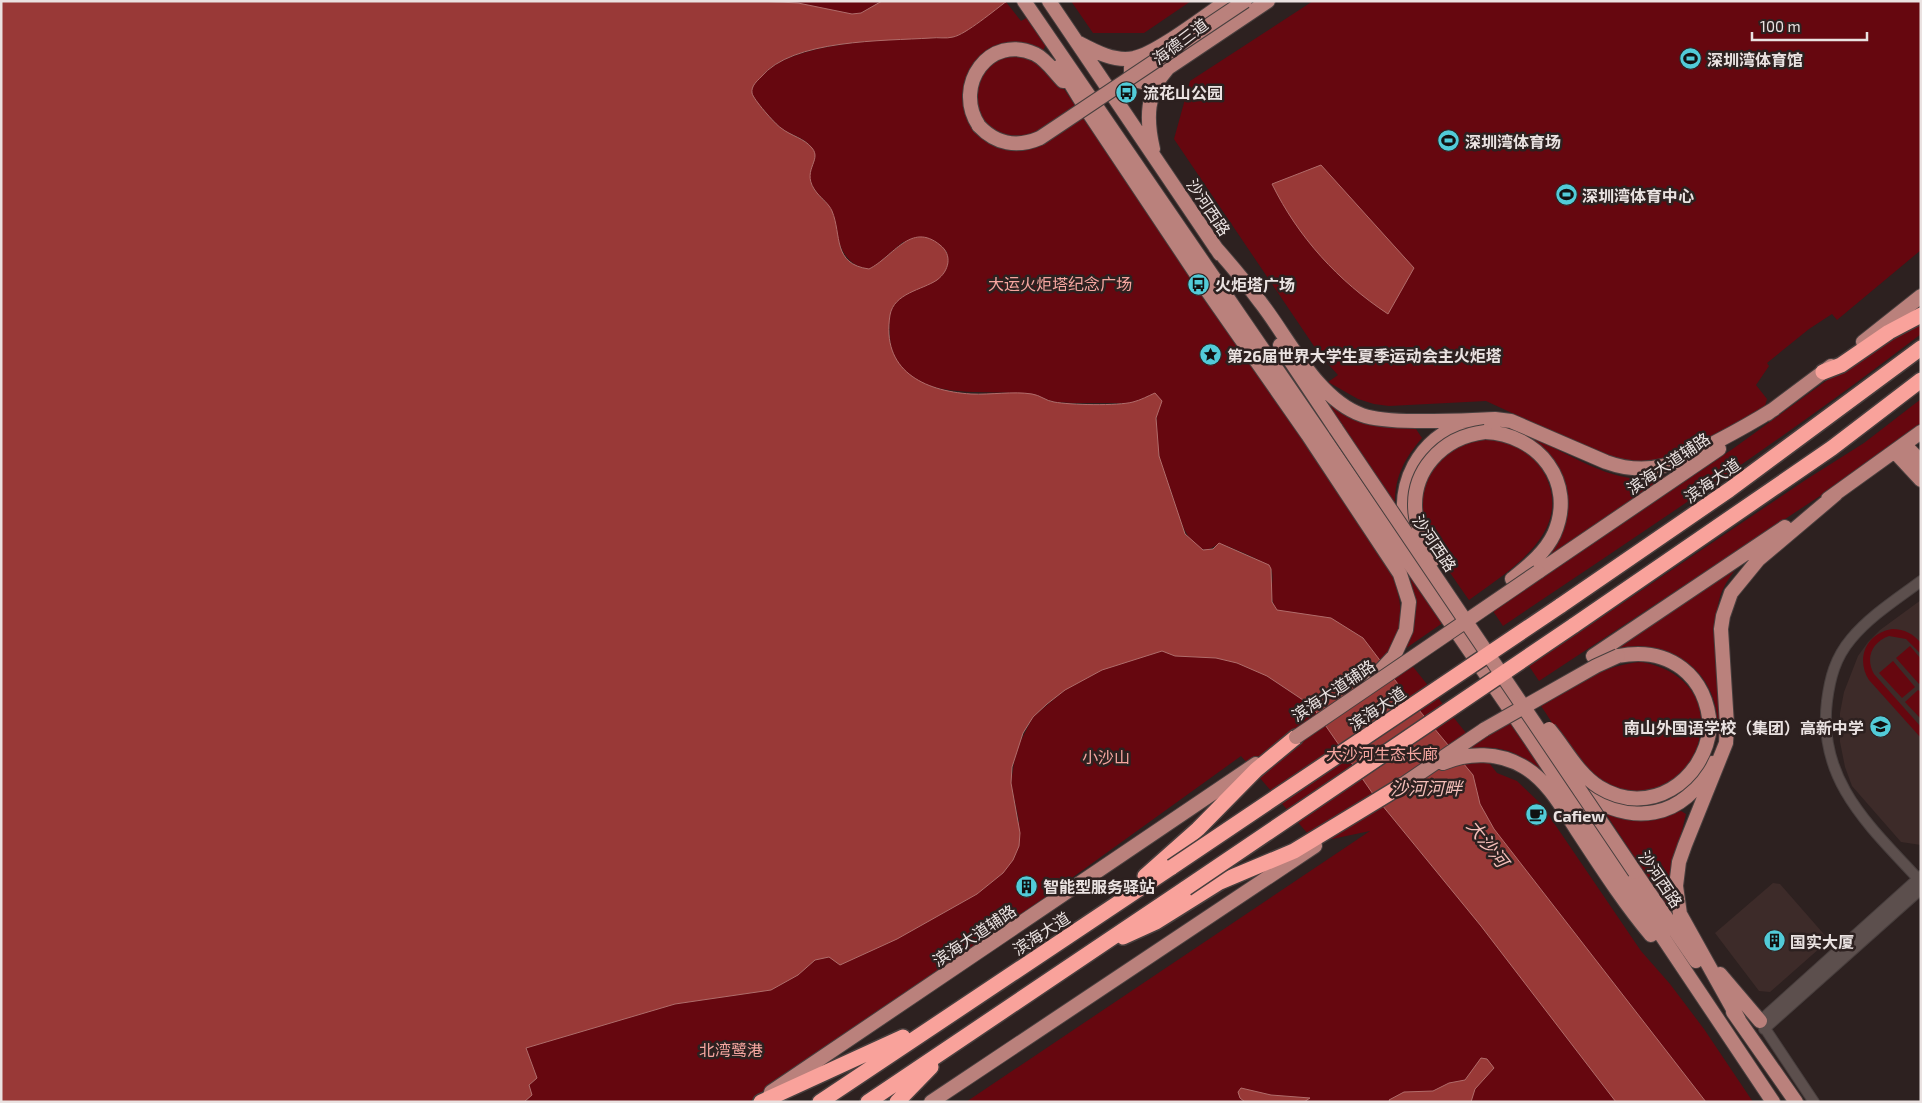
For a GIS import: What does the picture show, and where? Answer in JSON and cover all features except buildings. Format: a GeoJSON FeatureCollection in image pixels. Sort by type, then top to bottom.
{"type":"FeatureCollection","features":[{"type":"Feature","properties":{"kind":"highway"},"geometry":{"type":"LineString","coordinates":[[1823,372],[1841,365],[1889,332],[1921,315]]}},
{"type":"Feature","properties":{"kind":"highway","name":"滨海大道"},"geometry":{"type":"LineString","coordinates":[[820,1102],[937,1022],[1094,920],[1169,862],[1560,606],[1729,490],[1921,348]]}},
{"type":"Feature","properties":{"kind":"highway"},"geometry":{"type":"LineString","coordinates":[[868,1102],[1092,950],[1189,893],[1832,448],[1921,380]]}},
{"type":"Feature","properties":{"kind":"highway"},"geometry":{"type":"LineString","coordinates":[[1832,448],[1884,418],[1921,393]]}},
{"type":"Feature","properties":{"kind":"highway"},"geometry":{"type":"LineString","coordinates":[[1169,862],[1198,829],[1256,770],[1296,736]]}},
{"type":"Feature","properties":{"kind":"highway"},"geometry":{"type":"LineString","coordinates":[[1189,893],[1294,851],[1401,786]]}},
{"type":"Feature","properties":{"kind":"highway"},"geometry":{"type":"LineString","coordinates":[[761,1102],[818,1074],[937,1022]]}},
{"type":"Feature","properties":{"kind":"highway"},"geometry":{"type":"LineString","coordinates":[[897,1102],[957,1042]]}},
{"type":"Feature","properties":{"kind":"main road","name":"沙河西路"},"geometry":{"type":"LineString","coordinates":[[1049,1],[1506,680],[1624,879]]}},
{"type":"Feature","properties":{"kind":"main road","name":"海德三道"},"geometry":{"type":"LineString","coordinates":[[1076,42],[1098,53],[1119,58],[1135,58],[1154,49],[1227,1]]}},
{"type":"Feature","properties":{"kind":"main road"},"geometry":{"type":"LineString","coordinates":[[1084,107],[1042,58],[1023,51],[1009,50],[988,60],[975,72],[972,80],[969,103],[979,126],[991,137],[1003,142],[1019,144],[1040,138],[1245,1]]}},
{"type":"Feature","properties":{"kind":"main road","name":"海德三道"},"geometry":{"type":"LineString","coordinates":[[1156,160],[1149,132],[1148,106],[1157,81],[1168,68],[1268,1]]}},
{"type":"Feature","properties":{"kind":"main road","name":"沙河西路"},"geometry":{"type":"LineString","coordinates":[[1025,3],[1090,95],[1624,879],[1739,1020],[1796,1102]]}},
{"type":"Feature","properties":{"kind":"main road"},"geometry":{"type":"LineString","coordinates":[[1025,3],[1084,107],[1395,564],[1408,593],[1409,611],[1406,630],[1394,656],[1366,686],[1344,704]]}},
{"type":"Feature","properties":{"kind":"main road"},"geometry":{"type":"LineString","coordinates":[[1154,49],[1133,64],[1131,73],[1134,80],[1146,83],[1168,68]]}},
{"type":"Feature","properties":{"kind":"main road"},"geometry":{"type":"LineString","coordinates":[[1215,247],[1261,303],[1320,386],[1336,401],[1362,415],[1387,420],[1414,420],[1443,426],[1466,422],[1514,436],[1536,450],[1552,470],[1560,497],[1558,522],[1547,546],[1512,579],[1434,643]]}},
{"type":"Feature","properties":{"kind":"main road"},"geometry":{"type":"LineString","coordinates":[[1209,293],[1269,360]]}},
{"type":"Feature","properties":{"kind":"main road","name":"滨海大道辅路"},"geometry":{"type":"LineString","coordinates":[[757,1102],[1711,455],[1921,296]]}},
{"type":"Feature","properties":{"kind":"main road"},"geometry":{"type":"LineString","coordinates":[[1467,622],[1423,538],[1416,516],[1415,501],[1421,477],[1438,452],[1482,426],[1511,421],[1606,462],[1625,468],[1642,470],[1658,468],[1683,460],[1774,409]]}},
{"type":"Feature","properties":{"kind":"main road"},"geometry":{"type":"LineString","coordinates":[[1443,426],[1421,452],[1406,481],[1403,496],[1404,519],[1421,570],[1450,624]]}},
{"type":"Feature","properties":{"kind":"main road"},"geometry":{"type":"LineString","coordinates":[[931,1102],[1836,494],[1921,432]]}},
{"type":"Feature","properties":{"kind":"main road"},"geometry":{"type":"LineString","coordinates":[[1900,448],[1921,462]]}},
{"type":"Feature","properties":{"kind":"main road"},"geometry":{"type":"LineString","coordinates":[[1900,448],[1921,480]]}},
{"type":"Feature","properties":{"kind":"main road"},"geometry":{"type":"LineString","coordinates":[[1739,1020],[1691,936],[1680,914],[1677,898],[1679,862],[1711,773],[1726,743],[1727,725],[1721,629],[1723,616],[1731,594],[1758,560],[1836,494]]}},
{"type":"Feature","properties":{"kind":"main road"},"geometry":{"type":"LineString","coordinates":[[1484,729],[1596,666],[1618,656],[1652,654],[1682,668],[1701,689],[1706,702],[1710,727],[1703,757],[1684,781],[1664,793],[1640,798],[1617,795],[1589,779],[1506,680]]}},
{"type":"Feature","properties":{"kind":"main road"},"geometry":{"type":"LineString","coordinates":[[1524,730],[1576,788],[1594,801],[1612,810],[1627,814],[1642,815],[1658,812],[1673,805],[1711,773]]}},
{"type":"Feature","properties":{"kind":"main road"},"geometry":{"type":"LineString","coordinates":[[1401,786],[1446,762],[1461,757],[1489,755],[1513,761],[1535,775],[1624,879],[1638,920],[1696,990],[1773,1102]]}},
{"type":"Feature","properties":{"kind":"main road"},"geometry":{"type":"LineString","coordinates":[[1691,936],[1762,1025]]}},
{"type":"Feature","properties":{"kind":"street"},"geometry":{"type":"LineString","coordinates":[[1814,1102],[1762,1025],[1920,882],[1865,820],[1845,793],[1832,764],[1826,728],[1830,681],[1834,666],[1844,648],[1872,618],[1921,581]]}},
{"type":"Feature","properties":{"kind":"shaded area","name":"南山外国语学校（集团）高新中学"},"geometry":{"type":"Polygon","coordinates":[[[1921,600],[1921,845],[1901,842],[1852,786],[1845,767],[1840,742],[1840,713],[1844,692],[1858,656],[1868,642],[1880,630],[1921,600]]]}},
{"type":"Feature","properties":{"kind":"shaded area"},"geometry":{"type":"Polygon","coordinates":[[[1773,883],[1780,884],[1829,940],[1770,992],[1759,991],[1715,933],[1773,883]]]}},
{"type":"Feature","properties":{"kind":"green space"},"geometry":{"type":"Polygon","coordinates":[[[759,1],[882,1],[861,13],[852,14],[821,8],[759,1]]]}},
{"type":"Feature","properties":{"kind":"green space"},"geometry":{"type":"Polygon","coordinates":[[[1071,1],[1191,1],[1144,33],[1093,33],[1071,1]]]}},
{"type":"Feature","properties":{"kind":"green space","name":"深圳湾体育中心"},"geometry":{"type":"Polygon","coordinates":[[[1313,1],[1921,1],[1921,250],[1837,320],[1832,314],[1809,329],[1767,363],[1769,366],[1756,385],[1767,399],[1765,406],[1744,421],[1673,460],[1628,463],[1597,452],[1486,401],[1389,406],[1358,399],[1328,382],[1338,375],[1320,355],[1174,139],[1190,81],[1313,1]]]}},
{"type":"Feature","properties":{"kind":"green space"},"geometry":{"type":"Polygon","coordinates":[[[1006,2],[1021,21],[1028,17],[1046,44],[1042,53],[1064,89],[1387,560],[1400,601],[1400,621],[1394,643],[1474,743],[1498,728],[1512,722],[1549,777],[1516,754],[1498,748],[1478,749],[1497,773],[1517,781],[1541,804],[1641,951],[1670,984],[1704,1029],[1753,1102],[966,1102],[1370,831],[1332,839],[1308,834],[1241,756],[1030,908],[749,1102],[524,1102],[532,1095],[529,1085],[537,1078],[526,1048],[675,1004],[771,990],[798,975],[815,960],[829,957],[840,965],[897,939],[977,894],[1003,873],[1019,821],[1011,783],[1016,750],[1033,717],[1065,690],[1102,670],[1162,651],[1175,656],[1216,658],[1237,663],[1267,676],[1312,706],[1363,638],[1331,618],[1277,611],[1272,598],[1272,573],[1268,566],[1219,543],[1209,549],[1201,548],[1193,543],[1182,524],[1160,459],[1157,431],[1158,408],[1119,403],[1056,402],[1031,394],[967,392],[944,389],[923,383],[906,373],[894,358],[889,322],[893,306],[903,296],[938,279],[947,252],[932,240],[903,242],[869,269],[858,266],[850,261],[840,245],[828,205],[812,185],[810,173],[814,154],[812,148],[805,141],[778,125],[756,100],[752,93],[752,88],[775,65],[794,56],[817,49],[867,41],[953,37],[972,27],[1006,2]]]}},
{"type":"Feature","properties":{"kind":"green space"},"geometry":{"type":"Polygon","coordinates":[[[1921,318],[1921,334],[1870,373],[1714,483],[1503,626],[1493,611],[1734,448],[1878,343],[1921,318]]]}},
{"type":"Feature","properties":{"kind":"green space"},"geometry":{"type":"Polygon","coordinates":[[[1315,389],[1342,412],[1414,426],[1422,438],[1401,469],[1396,487],[1395,506],[1315,389]]]}},
{"type":"Feature","properties":{"kind":"green space"},"geometry":{"type":"Polygon","coordinates":[[[1921,399],[1921,423],[1823,494],[1539,681],[1529,666],[1807,479],[1864,443],[1921,399]]]}},
{"type":"Feature","properties":{"kind":"green space"},"geometry":{"type":"Polygon","coordinates":[[[1504,427],[1538,440],[1608,473],[1647,479],[1677,473],[1532,570],[1550,550],[1562,530],[1567,510],[1565,490],[1558,472],[1545,454],[1527,439],[1504,427]]]}},
{"type":"Feature","properties":{"kind":"green space"},"geometry":{"type":"Polygon","coordinates":[[[1488,439],[1513,445],[1534,459],[1544,473],[1552,494],[1551,514],[1545,531],[1533,548],[1502,576],[1469,600],[1448,570],[1430,536],[1424,519],[1423,501],[1426,483],[1435,466],[1446,454],[1458,446],[1488,439]]]}},
{"type":"Feature","properties":{"kind":"green space"},"geometry":{"type":"Polygon","coordinates":[[[1741,562],[1724,587],[1718,606],[1715,643],[1719,704],[1718,740],[1714,701],[1707,685],[1697,671],[1685,661],[1655,649],[1622,649],[1605,653],[1741,562]]]}},
{"type":"Feature","properties":{"kind":"green space"},"geometry":{"type":"Polygon","coordinates":[[[1407,568],[1444,622],[1402,651],[1411,630],[1414,610],[1413,590],[1407,568]]]}},
{"type":"Feature","properties":{"kind":"green space"},"geometry":{"type":"Polygon","coordinates":[[[1892,629],[1905,631],[1915,637],[1921,643],[1921,654],[1906,639],[1889,636],[1874,646],[1870,657],[1871,668],[1874,674],[1921,727],[1921,738],[1869,680],[1865,672],[1864,655],[1870,641],[1883,631],[1892,629]]]}},
{"type":"Feature","properties":{"kind":"green space"},"geometry":{"type":"Polygon","coordinates":[[[1910,646],[1921,659],[1921,682],[1919,684],[1896,658],[1910,646]]]}},
{"type":"Feature","properties":{"kind":"green space"},"geometry":{"type":"Polygon","coordinates":[[[1893,661],[1915,687],[1902,698],[1879,673],[1893,661]]]}},
{"type":"Feature","properties":{"kind":"green space"},"geometry":{"type":"Polygon","coordinates":[[[1642,662],[1676,676],[1695,697],[1701,723],[1696,749],[1682,772],[1660,788],[1633,792],[1603,782],[1584,767],[1568,747],[1541,706],[1577,684],[1602,672],[1615,667],[1642,662]]]}},
{"type":"Feature","properties":{"kind":"green space"},"geometry":{"type":"Polygon","coordinates":[[[1918,690],[1921,692],[1921,719],[1905,702],[1918,690]]]}},
{"type":"Feature","properties":{"kind":"green space"},"geometry":{"type":"Polygon","coordinates":[[[1604,811],[1623,817],[1642,819],[1681,811],[1686,814],[1671,875],[1682,929],[1604,811]]]}},
{"type":"Feature","properties":{"kind":"water"},"geometry":{"type":"Polygon","coordinates":[[[1,1],[759,1],[798,3],[852,14],[861,13],[882,1],[1007,1],[972,27],[953,37],[840,44],[794,55],[775,65],[752,88],[753,96],[774,122],[785,131],[805,142],[815,153],[810,179],[817,193],[832,211],[840,247],[849,261],[857,266],[869,269],[903,244],[911,239],[920,237],[930,239],[940,245],[947,253],[947,268],[941,276],[937,280],[903,297],[893,308],[890,315],[889,334],[892,350],[899,363],[909,374],[922,382],[953,392],[971,394],[1025,393],[1054,402],[1094,405],[1133,402],[1155,393],[1162,401],[1156,418],[1159,456],[1185,534],[1203,550],[1213,549],[1219,543],[1269,565],[1271,569],[1272,602],[1277,610],[1331,618],[1363,638],[1404,692],[1473,775],[1480,804],[1494,829],[1706,1102],[1616,1102],[1481,926],[1373,794],[1312,706],[1267,676],[1237,663],[1216,658],[1175,656],[1162,651],[1102,670],[1065,690],[1033,717],[1023,733],[1012,767],[1011,783],[1020,833],[1019,846],[1013,860],[1003,873],[977,894],[897,939],[840,965],[829,957],[815,960],[798,975],[771,990],[675,1004],[526,1048],[537,1078],[529,1085],[532,1095],[524,1102],[1,1102],[1,1]]]}},
{"type":"Feature","properties":{"kind":"water"},"geometry":{"type":"Polygon","coordinates":[[[1321,165],[1414,268],[1388,314],[1352,287],[1321,256],[1294,222],[1272,184],[1321,165]]]}},
{"type":"Feature","properties":{"kind":"water"},"geometry":{"type":"Polygon","coordinates":[[[1481,1058],[1487,1059],[1494,1068],[1475,1089],[1471,1102],[1390,1102],[1389,1100],[1404,1092],[1433,1091],[1449,1083],[1465,1080],[1481,1058]]]}},
{"type":"Feature","properties":{"kind":"water"},"geometry":{"type":"Polygon","coordinates":[[[1241,1088],[1271,1095],[1310,1098],[1304,1102],[1245,1102],[1240,1098],[1238,1092],[1241,1088]]]}},
{"type":"Feature","properties":{"kind":"place","name":"深圳湾体育馆"},"geometry":{"type":"Point","coordinates":[1691,59]}},
{"type":"Feature","properties":{"kind":"place","name":"流花山公园"},"geometry":{"type":"Point","coordinates":[1127,92]}},
{"type":"Feature","properties":{"kind":"place","name":"深圳湾体育场"},"geometry":{"type":"Point","coordinates":[1449,141]}},
{"type":"Feature","properties":{"kind":"place","name":"深圳湾体育中心"},"geometry":{"type":"Point","coordinates":[1566,195]}},
{"type":"Feature","properties":{"kind":"place","name":"火炬塔广场"},"geometry":{"type":"Point","coordinates":[1199,284]}},
{"type":"Feature","properties":{"kind":"place","name":"第26届世界大学生夏季运动会主火炬塔"},"geometry":{"type":"Point","coordinates":[1211,355]}},
{"type":"Feature","properties":{"kind":"place","name":"南山外国语学校（集团）高新中学"},"geometry":{"type":"Point","coordinates":[1880,727]}},
{"type":"Feature","properties":{"kind":"place","name":"Cafiew"},"geometry":{"type":"Point","coordinates":[1537,815]}},
{"type":"Feature","properties":{"kind":"place","name":"智能型服务驿站"},"geometry":{"type":"Point","coordinates":[1027,886]}},
{"type":"Feature","properties":{"kind":"place","name":"国实大厦"},"geometry":{"type":"Point","coordinates":[1774,941]}},
{"type":"Feature","properties":{"kind":"park label","name":"大运火炬塔纪念广场"},"geometry":{"type":"Point","coordinates":[1060,283]}},
{"type":"Feature","properties":{"kind":"park label","name":"大沙河生态长廊"},"geometry":{"type":"Point","coordinates":[1382,753]}},
{"type":"Feature","properties":{"kind":"park label","name":"小沙山"},"geometry":{"type":"Point","coordinates":[1106,756]}},
{"type":"Feature","properties":{"kind":"park label","name":"北湾鹭港"},"geometry":{"type":"Point","coordinates":[731,1049]}},
{"type":"Feature","properties":{"kind":"water label","name":"沙河河畔"},"geometry":{"type":"Point","coordinates":[1426,788]}},
{"type":"Feature","properties":{"kind":"water label","name":"大沙河"},"geometry":{"type":"Point","coordinates":[1488,843]}}]}
